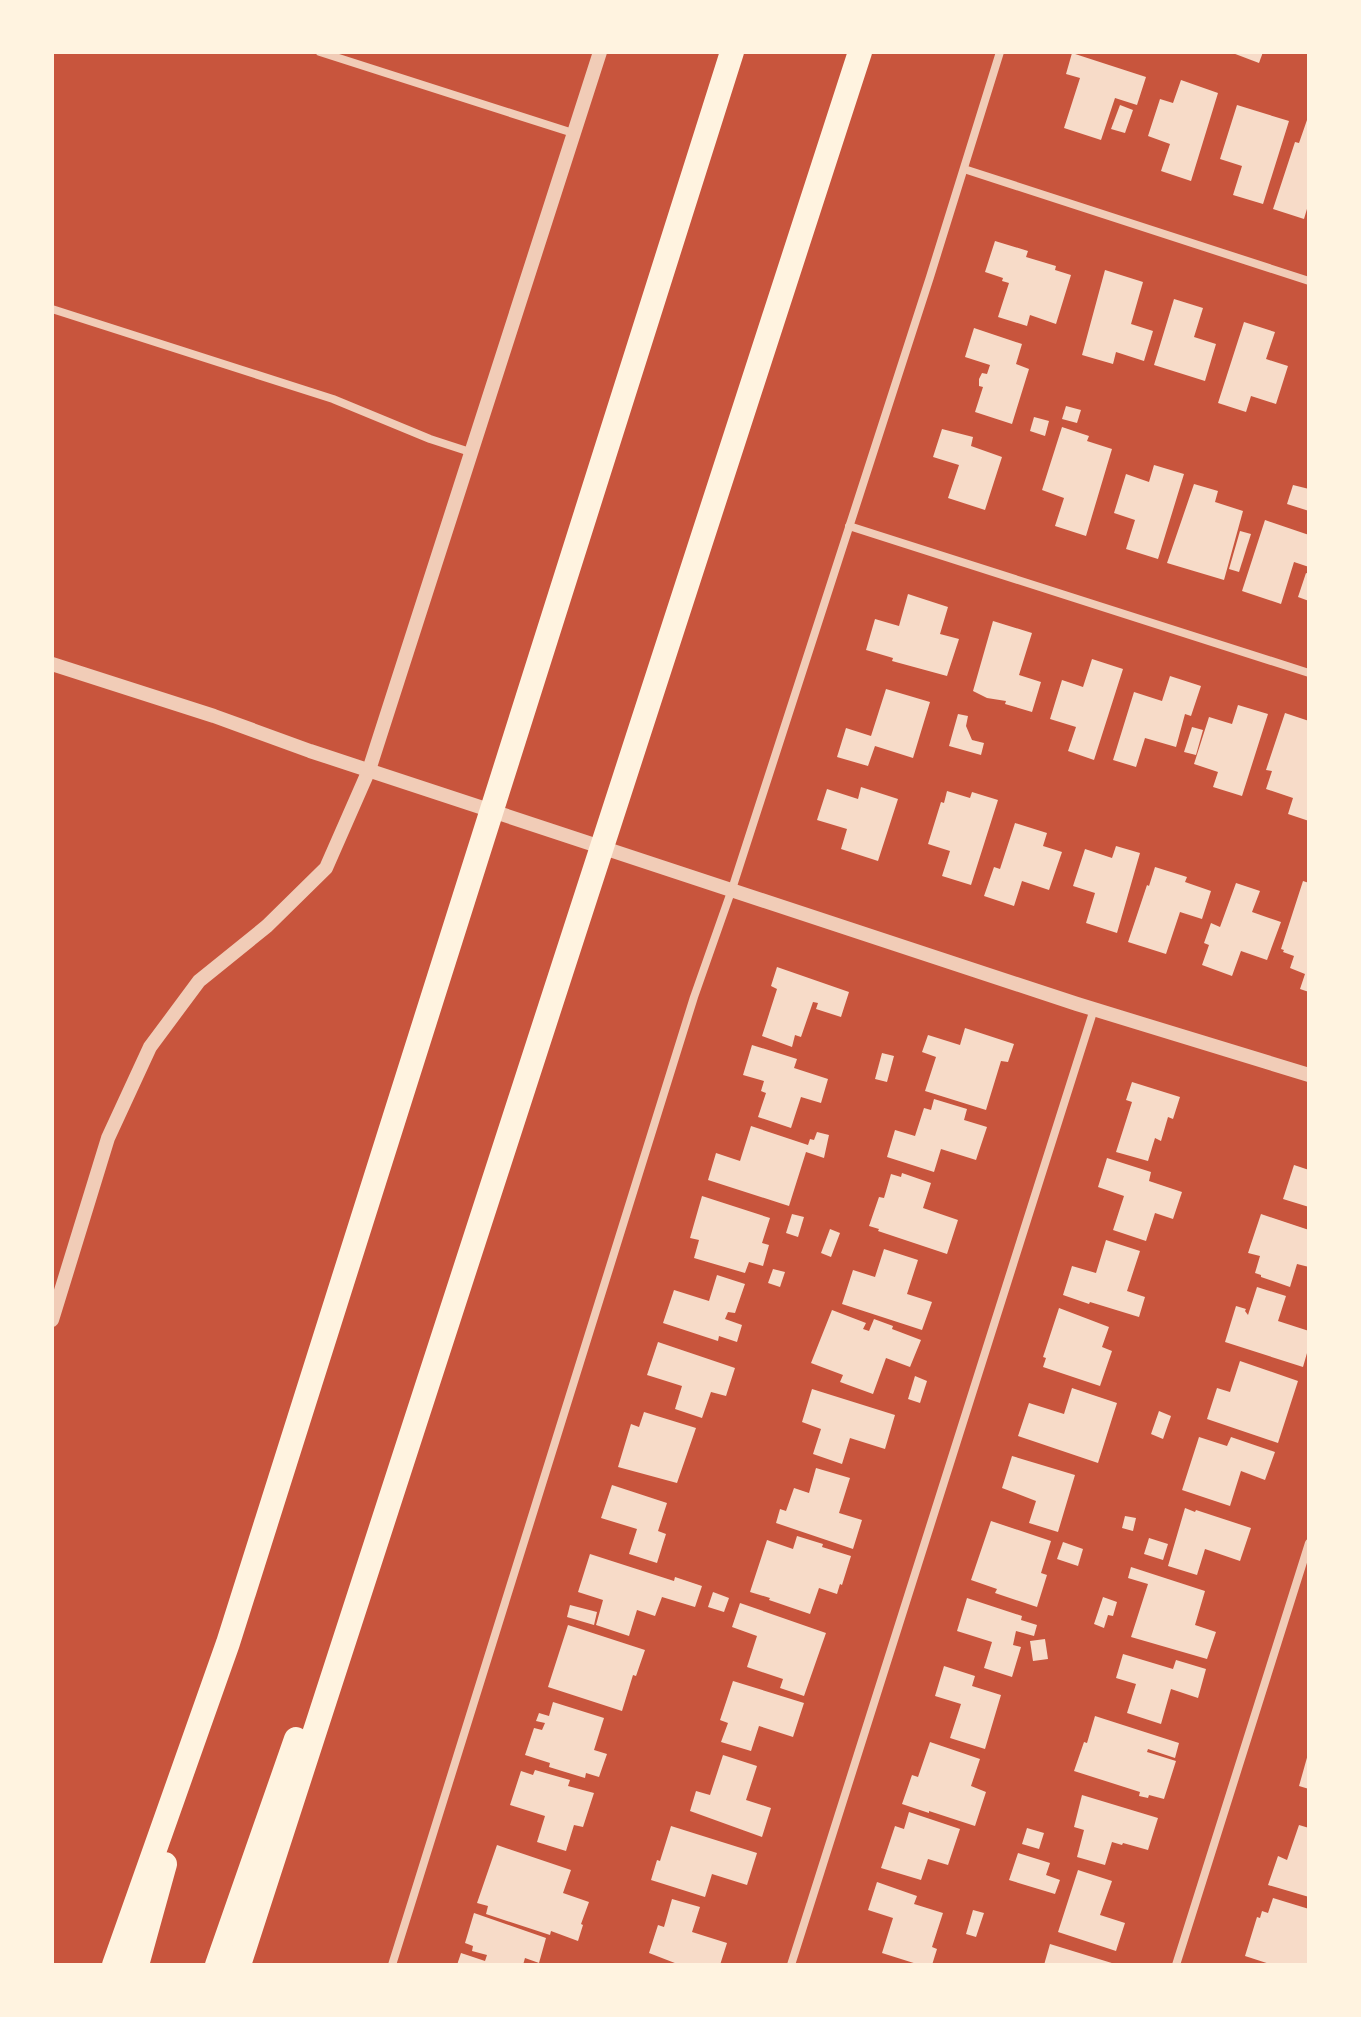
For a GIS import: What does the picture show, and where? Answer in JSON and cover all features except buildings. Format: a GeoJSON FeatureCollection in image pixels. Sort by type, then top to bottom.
{"type":"FeatureCollection","features":[{"type":"Feature","properties":{"kind":"highway"},"geometry":{"type":"LineString","coordinates":[[114,1965],[228,1643],[732,52]]}},
{"type":"Feature","properties":{"kind":"highway"},"geometry":{"type":"LineString","coordinates":[[239,1965],[860,52]]}},
{"type":"Feature","properties":{"kind":"highway"},"geometry":{"type":"LineString","coordinates":[[217,1965],[570,947]]}},
{"type":"Feature","properties":{"kind":"highway"},"geometry":{"type":"LineString","coordinates":[[137,1965],[228,1643]]}},
{"type":"Feature","properties":{"kind":"street"},"geometry":{"type":"LineString","coordinates":[[320,52],[573,133]]}},
{"type":"Feature","properties":{"kind":"street"},"geometry":{"type":"LineString","coordinates":[[52,1320],[54,1304],[108,1138],[150,1047],[199,981],[267,926],[326,868],[369,770],[600,52]]}},
{"type":"Feature","properties":{"kind":"street"},"geometry":{"type":"LineString","coordinates":[[392,1965],[694,997],[926,292],[1000,52]]}},
{"type":"Feature","properties":{"kind":"street"},"geometry":{"type":"LineString","coordinates":[[964,169],[1309,281]]}},
{"type":"Feature","properties":{"kind":"street"},"geometry":{"type":"LineString","coordinates":[[52,309],[333,399],[470,452]]}},
{"type":"Feature","properties":{"kind":"street"},"geometry":{"type":"LineString","coordinates":[[849,526],[1309,673]]}},
{"type":"Feature","properties":{"kind":"street"},"geometry":{"type":"LineString","coordinates":[[52,664],[1094,1009],[1309,1075]]}},
{"type":"Feature","properties":{"kind":"street"},"geometry":{"type":"LineString","coordinates":[[791,1965],[1094,1009]]}},
{"type":"Feature","properties":{"kind":"street"},"geometry":{"type":"LineString","coordinates":[[1176,1965],[1309,1543]]}}]}
